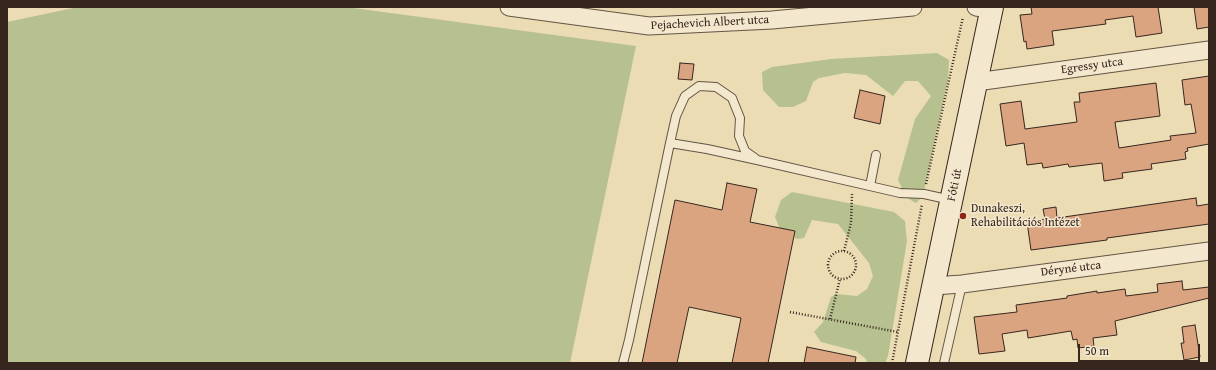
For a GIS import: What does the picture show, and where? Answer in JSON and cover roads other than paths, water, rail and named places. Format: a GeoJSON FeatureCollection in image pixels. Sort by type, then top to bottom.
{"type":"FeatureCollection","features":[{"type":"Feature","properties":{"kind":"main road","name":"Fóti út"},"geometry":{"type":"LineString","coordinates":[[917,363],[976,82],[986,8]]}},
{"type":"Feature","properties":{"kind":"street","name":"Pejachevich Albert utca"},"geometry":{"type":"LineString","coordinates":[[509,7],[622,15],[649,26],[773,14],[913,7]]}},
{"type":"Feature","properties":{"kind":"street","name":"Egressy utca"},"geometry":{"type":"LineString","coordinates":[[976,82],[1209,50]]}},
{"type":"Feature","properties":{"kind":"street","name":"Déryné utca"},"geometry":{"type":"LineString","coordinates":[[933,286],[962,284],[1209,251]]}},
{"type":"Feature","properties":{"kind":"lane"},"geometry":{"type":"LineString","coordinates":[[622,363],[629,340],[676,116],[685,96],[699,86],[716,87],[732,98],[740,118],[740,136],[746,151],[757,160]]}},
{"type":"Feature","properties":{"kind":"lane"},"geometry":{"type":"LineString","coordinates":[[670,143],[707,149],[900,193],[924,194],[952,200]]}},
{"type":"Feature","properties":{"kind":"lane"},"geometry":{"type":"LineString","coordinates":[[870,186],[876,155]]}},
{"type":"Feature","properties":{"kind":"lane"},"geometry":{"type":"LineString","coordinates":[[944,363],[962,284]]}},
{"type":"Feature","properties":{"kind":"place","name":"Dunakeszi, Rehabilitációs Intézet"},"geometry":{"type":"Point","coordinates":[963,216]}}]}
